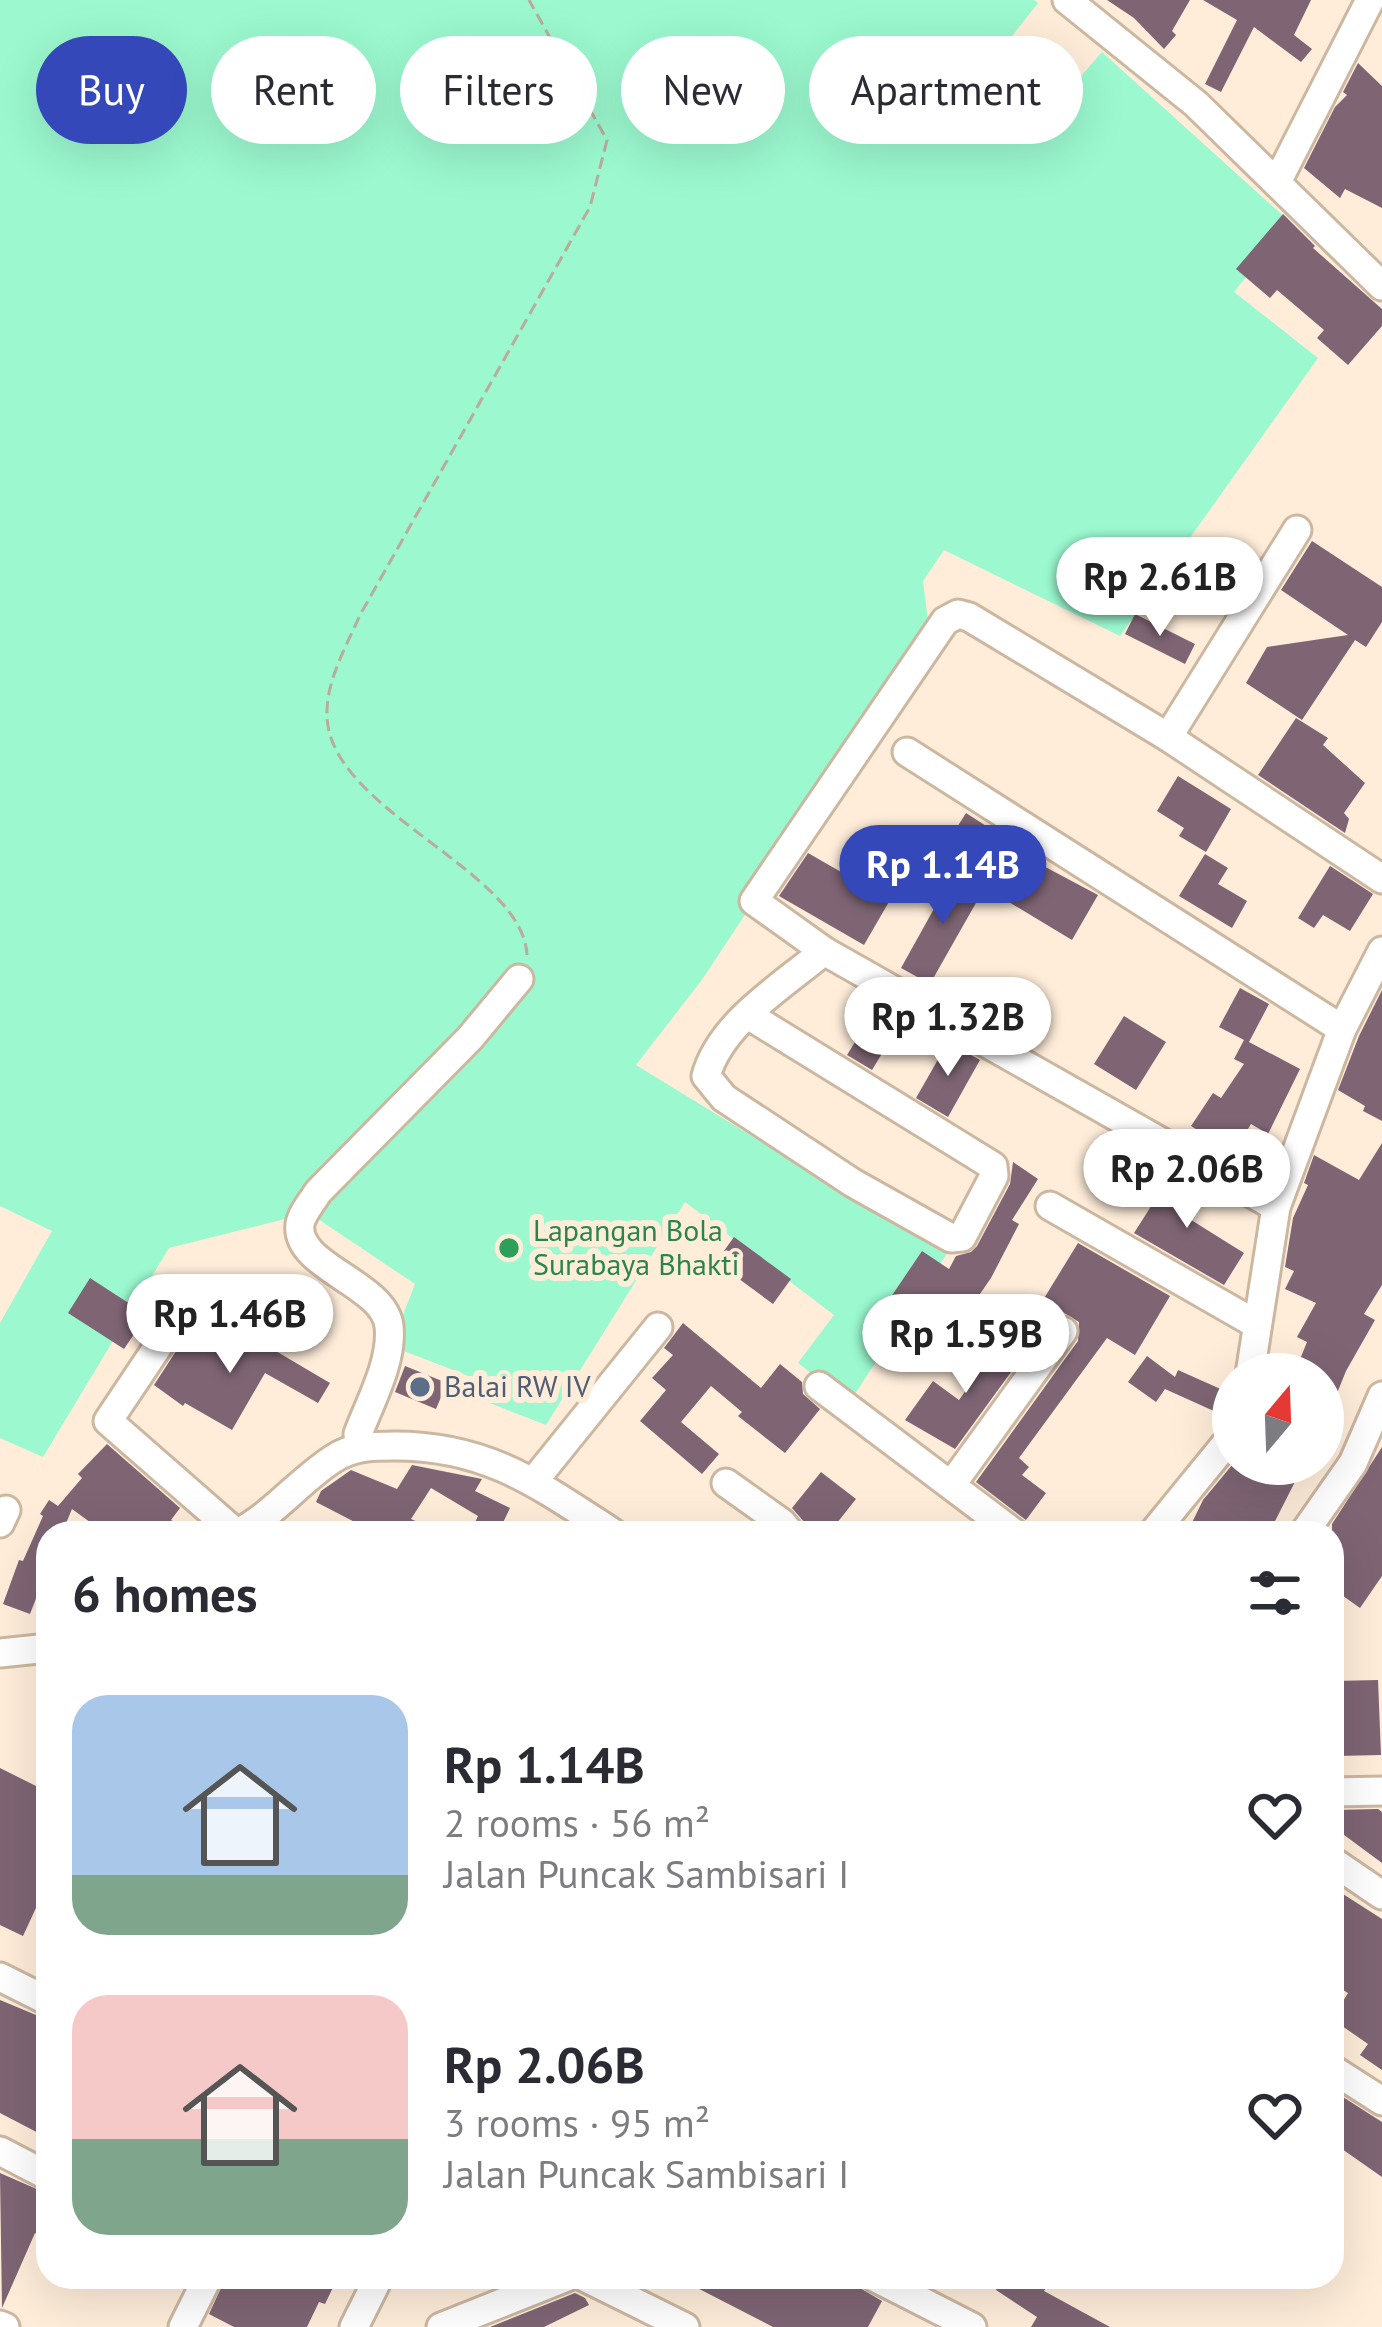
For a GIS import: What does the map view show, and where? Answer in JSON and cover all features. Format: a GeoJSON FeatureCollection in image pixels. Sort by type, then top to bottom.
{"type":"FeatureCollection","features":[{"type":"Feature","properties":{"kind":"street"},"geometry":{"type":"LineString","coordinates":[[1067,0],[1196,104],[1382,286]]}},
{"type":"Feature","properties":{"kind":"street"},"geometry":{"type":"LineString","coordinates":[[1277,182],[1370,0]]}},
{"type":"Feature","properties":{"kind":"street"},"geometry":{"type":"LineString","coordinates":[[1168,737],[1297,530]]}},
{"type":"Feature","properties":{"kind":"street"},"geometry":{"type":"LineString","coordinates":[[1276,1207],[824,951],[754,901],[945,621],[958,614],[1168,737],[1382,879]]}},
{"type":"Feature","properties":{"kind":"street"},"geometry":{"type":"LineString","coordinates":[[908,752],[1342,1029]]}},
{"type":"Feature","properties":{"kind":"street"},"geometry":{"type":"LineString","coordinates":[[748,1015],[993,1166],[994,1176],[962,1237],[951,1238],[853,1184],[712,1086],[706,1076],[725,1038],[748,1015],[824,951]]}},
{"type":"Feature","properties":{"kind":"street"},"geometry":{"type":"LineString","coordinates":[[1253,1353],[1276,1207],[1342,1029],[1382,951]]}},
{"type":"Feature","properties":{"kind":"street"},"geometry":{"type":"LineString","coordinates":[[359,1447],[358,1434],[388,1350],[386,1314],[375,1299],[320,1261],[300,1235],[301,1219],[318,1192],[470,1039],[519,979]]}},
{"type":"Feature","properties":{"kind":"street"},"geometry":{"type":"LineString","coordinates":[[1050,1206],[1256,1324]]}},
{"type":"Feature","properties":{"kind":"street"},"geometry":{"type":"LineString","coordinates":[[177,1318],[108,1421],[223,1521]]}},
{"type":"Feature","properties":{"kind":"street"},"geometry":{"type":"LineString","coordinates":[[533,1482],[658,1327]]}},
{"type":"Feature","properties":{"kind":"street"},"geometry":{"type":"LineString","coordinates":[[952,1484],[1063,1331]]}},
{"type":"Feature","properties":{"kind":"street"},"geometry":{"type":"LineString","coordinates":[[819,1387],[999,1521]]}},
{"type":"Feature","properties":{"kind":"street"},"geometry":{"type":"LineString","coordinates":[[1312,1521],[1353,1463],[1382,1396]]}},
{"type":"Feature","properties":{"kind":"street"},"geometry":{"type":"LineString","coordinates":[[259,1521],[334,1457],[359,1447],[446,1448],[516,1470],[595,1521]]}},
{"type":"Feature","properties":{"kind":"street"},"geometry":{"type":"LineString","coordinates":[[1163,1521],[1212,1461]]}},
{"type":"Feature","properties":{"kind":"street"},"geometry":{"type":"LineString","coordinates":[[726,1483],[779,1521]]}},
{"type":"Feature","properties":{"kind":"street"},"geometry":{"type":"LineString","coordinates":[[0,1653],[36,1649]]}},
{"type":"Feature","properties":{"kind":"street"},"geometry":{"type":"LineString","coordinates":[[1344,1792],[1382,1791]]}},
{"type":"Feature","properties":{"kind":"street"},"geometry":{"type":"LineString","coordinates":[[1344,1869],[1382,1895]]}},
{"type":"Feature","properties":{"kind":"street"},"geometry":{"type":"LineString","coordinates":[[0,1977],[36,1995]]}},
{"type":"Feature","properties":{"kind":"street"},"geometry":{"type":"LineString","coordinates":[[1344,2076],[1382,2101]]}},
{"type":"Feature","properties":{"kind":"street"},"geometry":{"type":"LineString","coordinates":[[0,2151],[36,2170]]}},
{"type":"Feature","properties":{"kind":"street"},"geometry":{"type":"LineString","coordinates":[[183,2327],[202,2289]]}},
{"type":"Feature","properties":{"kind":"street"},"geometry":{"type":"LineString","coordinates":[[354,2327],[373,2289]]}},
{"type":"Feature","properties":{"kind":"street"},"geometry":{"type":"LineString","coordinates":[[441,2327],[537,2289]]}},
{"type":"Feature","properties":{"kind":"street"},"geometry":{"type":"LineString","coordinates":[[608,2289],[685,2327]]}},
{"type":"Feature","properties":{"kind":"street"},"geometry":{"type":"LineString","coordinates":[[898,2289],[972,2327]]}},
{"type":"Feature","properties":{"kind":"path"},"geometry":{"type":"LineString","coordinates":[[519,979],[527,963],[526,936],[519,922],[360,784],[330,734],[327,711],[333,678],[360,615],[590,207],[601,175],[607,140],[530,0]]}},
{"type":"Feature","properties":{"kind":"green space"},"geometry":{"type":"Polygon","coordinates":[[[0,0],[1034,0],[1038,3],[1012,36],[809,36],[809,144],[1083,144],[1083,74],[1102,52],[1290,222],[1234,292],[1318,358],[1120,636],[944,550],[923,581],[928,621],[858,744],[701,981],[636,1065],[900,1227],[908,1218],[952,1246],[849,1403],[798,1363],[834,1315],[685,1202],[546,1425],[464,1393],[471,1377],[391,1346],[415,1284],[309,1213],[169,1248],[43,1457],[0,1438],[0,1323],[52,1231],[0,1206],[0,0]]]}},
{"type":"Feature","properties":{"kind":"building"},"geometry":{"type":"Polygon","coordinates":[[[1107,0],[1190,0],[1172,31],[1176,35],[1164,49],[1134,18],[1107,0]]]}},
{"type":"Feature","properties":{"kind":"building"},"geometry":{"type":"Polygon","coordinates":[[[1203,0],[1311,0],[1294,35],[1312,49],[1301,62],[1254,27],[1221,92],[1205,84],[1237,20],[1203,0]]]}},
{"type":"Feature","properties":{"kind":"building"},"geometry":{"type":"Polygon","coordinates":[[[1358,63],[1382,86],[1382,208],[1345,189],[1340,198],[1304,168],[1335,107],[1347,95],[1343,92],[1358,63]]]}},
{"type":"Feature","properties":{"kind":"building"},"geometry":{"type":"Polygon","coordinates":[[[1283,214],[1313,248],[1382,309],[1382,326],[1348,365],[1317,338],[1324,330],[1277,290],[1270,298],[1236,269],[1283,214]]]}},
{"type":"Feature","properties":{"kind":"building"},"geometry":{"type":"Polygon","coordinates":[[[1312,541],[1382,587],[1382,622],[1366,647],[1355,640],[1302,720],[1246,683],[1267,647],[1348,635],[1281,590],[1312,541]]]}},
{"type":"Feature","properties":{"kind":"building"},"geometry":{"type":"Polygon","coordinates":[[[1135,614],[1195,644],[1185,664],[1125,634],[1135,614]]]}},
{"type":"Feature","properties":{"kind":"building"},"geometry":{"type":"Polygon","coordinates":[[[1296,718],[1328,738],[1323,745],[1365,783],[1344,813],[1349,819],[1345,833],[1258,775],[1296,718]]]}},
{"type":"Feature","properties":{"kind":"building"},"geometry":{"type":"Polygon","coordinates":[[[1178,776],[1231,809],[1206,852],[1179,836],[1184,828],[1157,811],[1178,776]]]}},
{"type":"Feature","properties":{"kind":"building"},"geometry":{"type":"Polygon","coordinates":[[[966,813],[994,831],[973,866],[944,848],[966,813]]]}},
{"type":"Feature","properties":{"kind":"building"},"geometry":{"type":"Polygon","coordinates":[[[1021,846],[1038,857],[1036,862],[1098,895],[1072,940],[994,893],[1021,846]]]}},
{"type":"Feature","properties":{"kind":"building"},"geometry":{"type":"Polygon","coordinates":[[[808,853],[890,900],[864,945],[779,896],[808,853]]]}},
{"type":"Feature","properties":{"kind":"building"},"geometry":{"type":"Polygon","coordinates":[[[1205,854],[1228,868],[1218,884],[1247,901],[1232,928],[1179,896],[1205,854]]]}},
{"type":"Feature","properties":{"kind":"building"},"geometry":{"type":"Polygon","coordinates":[[[1330,866],[1373,894],[1350,931],[1323,915],[1314,928],[1298,918],[1330,866]]]}},
{"type":"Feature","properties":{"kind":"building"},"geometry":{"type":"Polygon","coordinates":[[[955,871],[985,887],[930,984],[901,968],[955,871]]]}},
{"type":"Feature","properties":{"kind":"building"},"geometry":{"type":"Polygon","coordinates":[[[1240,988],[1269,1004],[1249,1042],[1300,1069],[1268,1134],[1251,1124],[1237,1147],[1218,1137],[1215,1141],[1191,1126],[1213,1093],[1221,1098],[1244,1064],[1234,1059],[1244,1040],[1219,1027],[1240,988]]]}},
{"type":"Feature","properties":{"kind":"building"},"geometry":{"type":"Polygon","coordinates":[[[1382,990],[1382,1121],[1338,1090],[1382,990]]]}},
{"type":"Feature","properties":{"kind":"building"},"geometry":{"type":"Polygon","coordinates":[[[879,1003],[904,1017],[872,1070],[847,1055],[879,1003]]]}},
{"type":"Feature","properties":{"kind":"building"},"geometry":{"type":"Polygon","coordinates":[[[1124,1016],[1166,1042],[1136,1090],[1094,1064],[1124,1016]]]}},
{"type":"Feature","properties":{"kind":"building"},"geometry":{"type":"Polygon","coordinates":[[[948,1042],[980,1060],[948,1117],[916,1098],[948,1042]]]}},
{"type":"Feature","properties":{"kind":"building"},"geometry":{"type":"Polygon","coordinates":[[[1382,1143],[1382,1285],[1364,1314],[1375,1320],[1344,1376],[1344,1353],[1303,1353],[1307,1342],[1297,1337],[1316,1303],[1285,1289],[1294,1271],[1285,1267],[1293,1218],[1308,1185],[1304,1183],[1314,1155],[1359,1180],[1382,1143]]]}},
{"type":"Feature","properties":{"kind":"building"},"geometry":{"type":"Polygon","coordinates":[[[1013,1162],[1038,1179],[1012,1220],[1019,1224],[991,1278],[933,1362],[874,1322],[922,1251],[949,1269],[956,1256],[977,1246],[1010,1184],[1013,1162]]]}},
{"type":"Feature","properties":{"kind":"building"},"geometry":{"type":"Polygon","coordinates":[[[1169,1169],[1204,1193],[1188,1218],[1244,1253],[1224,1285],[1134,1233],[1164,1186],[1159,1183],[1169,1169]]]}},
{"type":"Feature","properties":{"kind":"building"},"geometry":{"type":"Polygon","coordinates":[[[734,1237],[791,1279],[773,1304],[716,1262],[734,1237]]]}},
{"type":"Feature","properties":{"kind":"building"},"geometry":{"type":"Polygon","coordinates":[[[1078,1243],[1170,1296],[1135,1355],[1107,1338],[1019,1458],[1029,1467],[1022,1475],[1046,1493],[1026,1520],[976,1482],[1078,1341],[1079,1322],[1043,1300],[1078,1243]]]}},
{"type":"Feature","properties":{"kind":"building"},"geometry":{"type":"Polygon","coordinates":[[[90,1278],[147,1315],[124,1349],[68,1313],[90,1278]]]}},
{"type":"Feature","properties":{"kind":"building"},"geometry":{"type":"Polygon","coordinates":[[[683,1323],[761,1388],[780,1364],[802,1382],[803,1394],[820,1409],[785,1453],[738,1416],[742,1412],[711,1386],[681,1422],[719,1454],[702,1474],[640,1421],[666,1390],[652,1378],[673,1355],[664,1348],[683,1323]]]}},
{"type":"Feature","properties":{"kind":"building"},"geometry":{"type":"Polygon","coordinates":[[[193,1325],[235,1354],[247,1334],[330,1383],[318,1403],[265,1373],[232,1430],[183,1406],[154,1385],[193,1325]]]}},
{"type":"Feature","properties":{"kind":"building"},"geometry":{"type":"Polygon","coordinates":[[[1008,1331],[1030,1346],[955,1449],[905,1420],[933,1381],[959,1400],[1008,1331]]]}},
{"type":"Feature","properties":{"kind":"building"},"geometry":{"type":"Polygon","coordinates":[[[1147,1356],[1175,1377],[1178,1370],[1212,1385],[1212,1410],[1165,1389],[1156,1402],[1128,1382],[1147,1356]]]}},
{"type":"Feature","properties":{"kind":"building","name":"Balai RW IV"},"geometry":{"type":"Polygon","coordinates":[[[405,1366],[447,1383],[436,1409],[395,1392],[405,1366]]]}},
{"type":"Feature","properties":{"kind":"building"},"geometry":{"type":"Polygon","coordinates":[[[107,1444],[180,1508],[172,1521],[88,1521],[72,1509],[67,1521],[41,1521],[49,1500],[58,1506],[82,1478],[78,1474],[107,1444]]]}},
{"type":"Feature","properties":{"kind":"building"},"geometry":{"type":"Polygon","coordinates":[[[1382,1447],[1382,1576],[1360,1608],[1344,1597],[1344,1521],[1334,1521],[1382,1447]]]}},
{"type":"Feature","properties":{"kind":"building"},"geometry":{"type":"Polygon","coordinates":[[[412,1465],[482,1479],[475,1491],[510,1508],[504,1521],[476,1521],[478,1516],[431,1488],[411,1519],[416,1521],[353,1521],[316,1502],[321,1491],[351,1470],[397,1489],[412,1465]]]}},
{"type":"Feature","properties":{"kind":"building"},"geometry":{"type":"Polygon","coordinates":[[[821,1472],[856,1499],[839,1521],[803,1521],[792,1508],[821,1472]]]}},
{"type":"Feature","properties":{"kind":"building"},"geometry":{"type":"Polygon","coordinates":[[[1216,1485],[1293,1485],[1275,1521],[1193,1521],[1216,1485]]]}},
{"type":"Feature","properties":{"kind":"building"},"geometry":{"type":"Polygon","coordinates":[[[36,1532],[36,1599],[30,1614],[3,1604],[19,1560],[23,1561],[36,1532]]]}},
{"type":"Feature","properties":{"kind":"building"},"geometry":{"type":"Polygon","coordinates":[[[1378,1680],[1381,1755],[1344,1756],[1344,1681],[1378,1680]]]}},
{"type":"Feature","properties":{"kind":"building"},"geometry":{"type":"Polygon","coordinates":[[[0,1768],[36,1786],[36,1908],[23,1936],[0,1925],[0,1768]]]}},
{"type":"Feature","properties":{"kind":"building"},"geometry":{"type":"Polygon","coordinates":[[[1344,1810],[1382,1812],[1382,1863],[1344,1835],[1344,1810]]]}},
{"type":"Feature","properties":{"kind":"building"},"geometry":{"type":"Polygon","coordinates":[[[1344,1895],[1382,1919],[1382,2070],[1360,2055],[1368,2044],[1344,2027],[1348,1993],[1344,1990],[1344,1895]]]}},
{"type":"Feature","properties":{"kind":"building"},"geometry":{"type":"Polygon","coordinates":[[[0,2000],[36,2015],[36,2132],[0,2113],[0,2000]]]}},
{"type":"Feature","properties":{"kind":"building"},"geometry":{"type":"Polygon","coordinates":[[[1344,2098],[1382,2122],[1382,2177],[1344,2150],[1344,2098]]]}},
{"type":"Feature","properties":{"kind":"building"},"geometry":{"type":"Polygon","coordinates":[[[0,2173],[36,2189],[36,2234],[2,2308],[0,2173]]]}},
{"type":"Feature","properties":{"kind":"building"},"geometry":{"type":"Polygon","coordinates":[[[220,2289],[332,2289],[325,2304],[319,2302],[307,2327],[234,2327],[209,2314],[220,2289]]]}},
{"type":"Feature","properties":{"kind":"building"},"geometry":{"type":"Polygon","coordinates":[[[699,2289],[862,2289],[882,2301],[868,2327],[773,2327],[699,2289]]]}},
{"type":"Feature","properties":{"kind":"building"},"geometry":{"type":"Polygon","coordinates":[[[1045,2289],[1110,2327],[1031,2327],[1037,2317],[996,2290],[1045,2289]]]}},
{"type":"Feature","properties":{"kind":"building"},"geometry":{"type":"Polygon","coordinates":[[[575,2293],[589,2305],[544,2327],[490,2327],[575,2293]]]}},
{"type":"Feature","properties":{"kind":"place","name":"Lapangan Bola Surabaya Bhakti"},"geometry":{"type":"Point","coordinates":[509,1248]}},
{"type":"Feature","properties":{"kind":"place","name":"Balai RW IV"},"geometry":{"type":"Point","coordinates":[420,1387]}}]}
